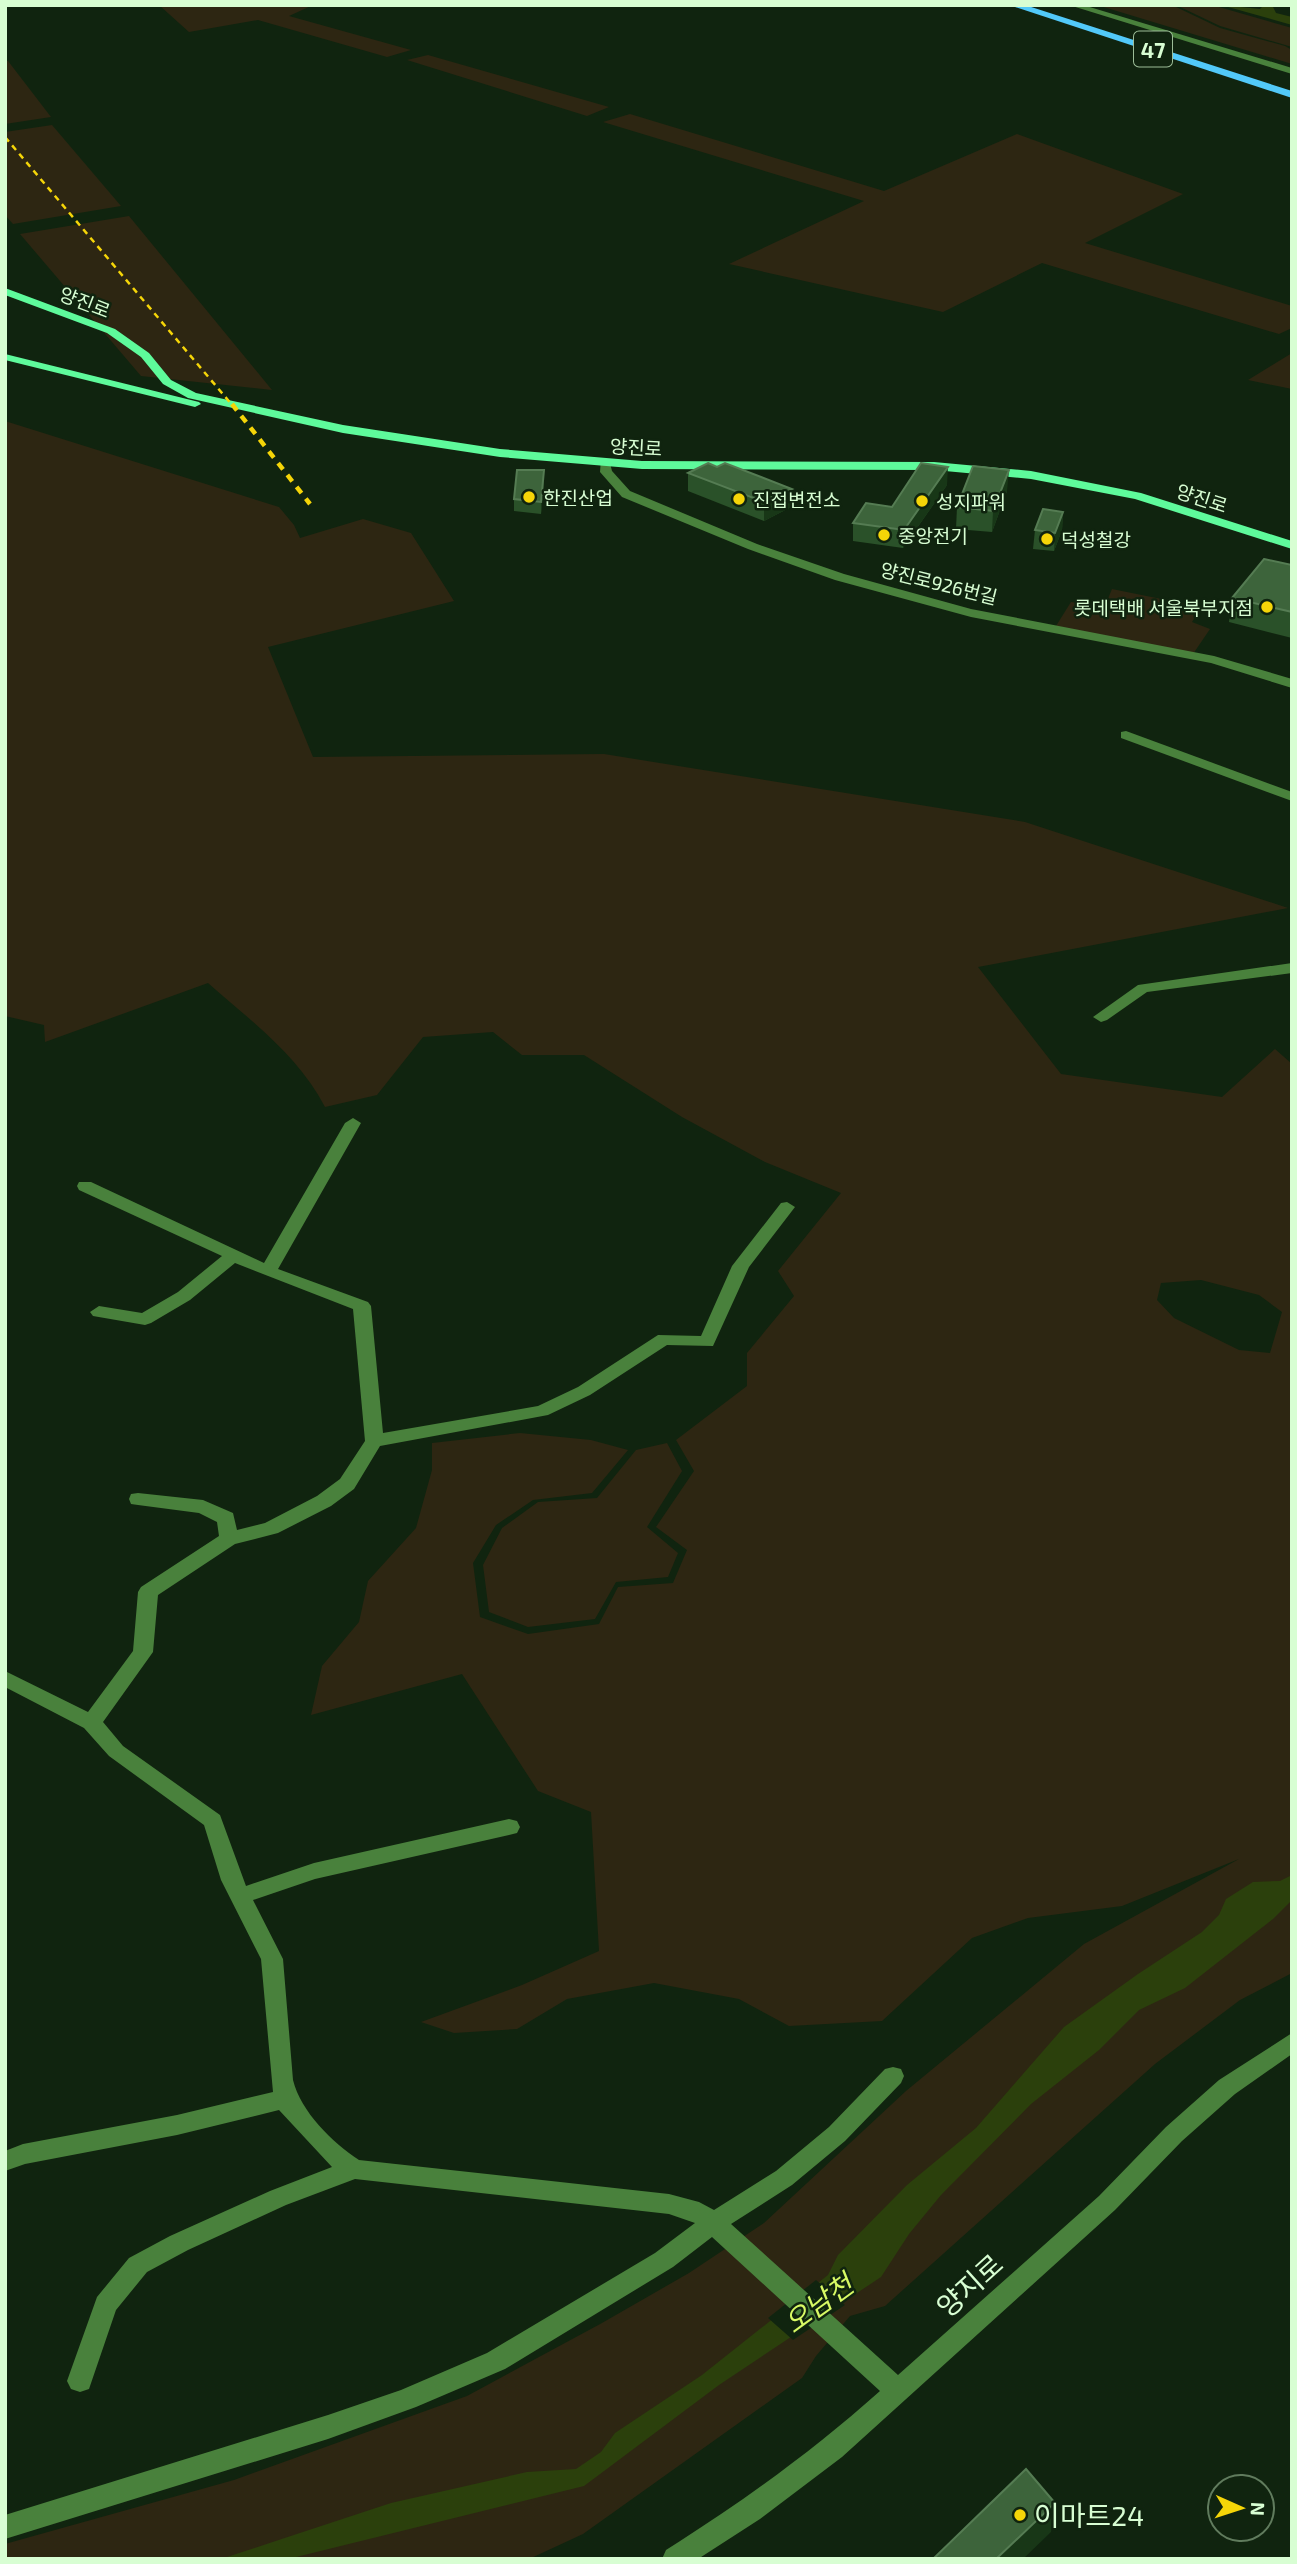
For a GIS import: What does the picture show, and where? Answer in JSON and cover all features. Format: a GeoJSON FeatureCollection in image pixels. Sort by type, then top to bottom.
{"type":"FeatureCollection","features":[{"type":"Feature","properties":{"kind":"highway","name":"47"},"geometry":{"type":"LineString","coordinates":[[1014,5],[1292,95]]}},
{"type":"Feature","properties":{"kind":"highway","name":"47"},"geometry":{"type":"LineString","coordinates":[[1031,5],[1292,88]]}},
{"type":"Feature","properties":{"kind":"main road","name":"양진로"},"geometry":{"type":"LineString","coordinates":[[5,291],[111,331],[145,355],[167,382],[192,396],[343,429],[606,467],[922,466],[994,471],[1124,493],[1292,545]]}},
{"type":"Feature","properties":{"kind":"main road","name":"양진로"},"geometry":{"type":"LineString","coordinates":[[5,298],[103,335],[137,360],[154,381],[175,399]]}},
{"type":"Feature","properties":{"kind":"main road","name":"양진로"},"geometry":{"type":"LineString","coordinates":[[5,357],[175,399],[365,441],[499,463],[920,472],[1044,483],[1119,499],[1292,554]]}},
{"type":"Feature","properties":{"kind":"street"},"geometry":{"type":"LineString","coordinates":[[1073,5],[1292,71]]}},
{"type":"Feature","properties":{"kind":"street","name":"양진로926번길"},"geometry":{"type":"LineString","coordinates":[[606,467],[626,494],[808,567],[969,612],[1177,653],[1256,671],[1292,684]]}},
{"type":"Feature","properties":{"kind":"street"},"geometry":{"type":"LineString","coordinates":[[1126,734],[1292,797]]}},
{"type":"Feature","properties":{"kind":"street"},"geometry":{"type":"LineString","coordinates":[[1101,1017],[1143,988],[1292,968]]}},
{"type":"Feature","properties":{"kind":"street"},"geometry":{"type":"LineString","coordinates":[[268,1270],[353,1123]]}},
{"type":"Feature","properties":{"kind":"street"},"geometry":{"type":"LineString","coordinates":[[85,1186],[268,1270],[362,1306],[374,1441],[347,1484],[324,1501],[271,1528],[229,1539],[148,1592],[143,1652],[91,1723]]}},
{"type":"Feature","properties":{"kind":"street"},"geometry":{"type":"LineString","coordinates":[[374,1441],[542,1411],[584,1391],[664,1339],[707,1342],[741,1266],[787,1207]]}},
{"type":"Feature","properties":{"kind":"street"},"geometry":{"type":"LineString","coordinates":[[99,1312],[145,1320],[184,1296],[235,1254]]}},
{"type":"Feature","properties":{"kind":"street"},"geometry":{"type":"LineString","coordinates":[[138,1499],[203,1507],[226,1518],[229,1539]]}},
{"type":"Feature","properties":{"kind":"street"},"geometry":{"type":"LineString","coordinates":[[5,1678],[91,1723],[116,1751],[213,1821],[232,1880],[272,1959],[282,2080],[287,2103],[334,2155],[354,2169]]}},
{"type":"Feature","properties":{"kind":"street"},"geometry":{"type":"LineString","coordinates":[[240,1896],[314,1871],[509,1827]]}},
{"type":"Feature","properties":{"kind":"street","name":"양지로"},"geometry":{"type":"LineString","coordinates":[[675,2559],[751,2510],[833,2449],[1107,2203],[1174,2134],[1218,2095],[1292,2042]]}},
{"type":"Feature","properties":{"kind":"street"},"geometry":{"type":"LineString","coordinates":[[5,2527],[328,2427],[407,2399],[496,2361],[641,2274],[714,2222],[784,2178],[836,2134],[893,2076]]}},
{"type":"Feature","properties":{"kind":"street"},"geometry":{"type":"LineString","coordinates":[[5,2161],[23,2154],[177,2125],[286,2099]]}},
{"type":"Feature","properties":{"kind":"street"},"geometry":{"type":"LineString","coordinates":[[80,2381],[106,2305],[138,2265],[178,2243],[253,2209],[354,2169],[669,2204],[691,2209],[714,2222],[731,2242],[898,2392]]}},
{"type":"Feature","properties":{"kind":"shaded area"},"geometry":{"type":"Polygon","coordinates":[[[159,5],[313,5],[289,16],[411,50],[387,57],[258,20],[189,32],[159,5]]]}},
{"type":"Feature","properties":{"kind":"shaded area"},"geometry":{"type":"Polygon","coordinates":[[[1097,5],[1172,5],[1220,28],[1285,46],[1292,50],[1292,64],[1097,5]]]}},
{"type":"Feature","properties":{"kind":"shaded area"},"geometry":{"type":"Polygon","coordinates":[[[1176,5],[1212,5],[1292,28],[1292,47],[1220,26],[1176,5]]]}},
{"type":"Feature","properties":{"kind":"shaded area"},"geometry":{"type":"Polygon","coordinates":[[[428,55],[609,107],[587,116],[407,60],[428,55]]]}},
{"type":"Feature","properties":{"kind":"shaded area"},"geometry":{"type":"Polygon","coordinates":[[[5,61],[8,61],[51,117],[5,124],[5,61]]]}},
{"type":"Feature","properties":{"kind":"shaded area"},"geometry":{"type":"Polygon","coordinates":[[[630,114],[884,191],[1017,134],[1183,194],[1085,243],[1292,306],[1292,328],[1279,334],[1042,263],[943,312],[729,264],[864,201],[603,122],[630,114]]]}},
{"type":"Feature","properties":{"kind":"shaded area"},"geometry":{"type":"Polygon","coordinates":[[[52,125],[121,206],[13,224],[5,215],[5,132],[52,125]]]}},
{"type":"Feature","properties":{"kind":"shaded area"},"geometry":{"type":"Polygon","coordinates":[[[129,216],[272,390],[141,376],[20,234],[129,216]]]}},
{"type":"Feature","properties":{"kind":"shaded area"},"geometry":{"type":"Polygon","coordinates":[[[1292,353],[1292,389],[1248,380],[1292,353]]]}},
{"type":"Feature","properties":{"kind":"shaded area"},"geometry":{"type":"Polygon","coordinates":[[[5,421],[279,507],[294,525],[300,538],[363,519],[411,533],[454,601],[268,647],[313,757],[604,754],[1025,822],[1288,908],[978,967],[1061,1074],[1222,1097],[1275,1049],[1292,1064],[1292,1973],[1240,2000],[1155,2064],[885,2306],[850,2316],[816,2356],[802,2378],[583,2534],[529,2559],[5,2559],[5,2544],[234,2480],[467,2396],[602,2323],[689,2273],[764,2223],[906,2091],[1084,1944],[1239,1859],[1122,1906],[1028,1918],[972,1938],[882,2021],[789,2026],[739,1999],[654,1983],[567,1999],[517,2029],[454,2033],[421,2022],[522,1985],[599,1951],[591,1812],[538,1791],[462,1674],[311,1715],[322,1666],[359,1622],[368,1581],[416,1528],[432,1470],[432,1443],[520,1433],[591,1440],[628,1450],[592,1493],[533,1500],[496,1525],[473,1563],[480,1617],[528,1634],[599,1624],[618,1587],[673,1583],[687,1550],[656,1527],[694,1471],[676,1440],[747,1386],[747,1353],[794,1296],[778,1271],[841,1193],[765,1162],[682,1117],[584,1055],[522,1055],[493,1032],[423,1037],[377,1095],[325,1107],[302,1071],[288,1055],[208,983],[45,1042],[44,1025],[5,1016],[5,421]],[[1201,1280],[1161,1283],[1157,1300],[1174,1318],[1239,1350],[1270,1353],[1282,1312],[1259,1295],[1201,1280]]]}},
{"type":"Feature","properties":{"kind":"shaded area"},"geometry":{"type":"Polygon","coordinates":[[[1112,589],[1201,607],[1192,622],[1210,629],[1193,654],[1056,626],[1071,602],[1089,605],[1107,601],[1112,589]]]}},
{"type":"Feature","properties":{"kind":"shaded area"},"geometry":{"type":"Polygon","coordinates":[[[667,1443],[682,1471],[647,1527],[678,1553],[668,1577],[616,1582],[595,1619],[528,1627],[489,1612],[483,1565],[502,1528],[538,1502],[597,1498],[636,1450],[667,1443]]]}},
{"type":"Feature","properties":{"kind":"water"},"geometry":{"type":"Polygon","coordinates":[[[1221,5],[1260,9],[1264,5],[1272,5],[1276,13],[1292,17],[1292,25],[1221,5]]]}},
{"type":"Feature","properties":{"kind":"water","name":"오남천"},"geometry":{"type":"Polygon","coordinates":[[[1292,1875],[1292,1900],[1273,1919],[1185,1988],[1139,2010],[1099,2050],[1031,2104],[941,2195],[909,2234],[881,2277],[719,2385],[584,2486],[288,2559],[221,2559],[391,2503],[527,2472],[576,2469],[601,2452],[615,2433],[702,2375],[828,2275],[838,2255],[907,2185],[976,2128],[1064,2027],[1202,1932],[1219,1915],[1226,1899],[1253,1882],[1280,1881],[1292,1875]]]}},
{"type":"Feature","properties":{"kind":"pier"},"geometry":{"type":"Polygon","coordinates":[[[816,2280],[845,2305],[793,2340],[768,2318],[816,2280]]]}},
{"type":"Feature","properties":{"kind":"building"},"geometry":{"type":"Polygon","coordinates":[[[708,463],[717,467],[725,463],[792,489],[764,502],[688,473],[708,463]]]}},
{"type":"Feature","properties":{"kind":"building"},"geometry":{"type":"Polygon","coordinates":[[[921,463],[948,467],[904,530],[853,523],[866,503],[892,507],[921,463]]]}},
{"type":"Feature","properties":{"kind":"building"},"geometry":{"type":"Polygon","coordinates":[[[973,466],[1009,470],[993,511],[957,507],[973,466]]]}},
{"type":"Feature","properties":{"kind":"building"},"geometry":{"type":"Polygon","coordinates":[[[517,470],[544,470],[541,502],[514,499],[517,470]]]}},
{"type":"Feature","properties":{"kind":"building"},"geometry":{"type":"Polygon","coordinates":[[[1043,509],[1063,512],[1055,533],[1035,530],[1043,509]]]}},
{"type":"Feature","properties":{"kind":"building"},"geometry":{"type":"Polygon","coordinates":[[[1264,559],[1292,565],[1292,612],[1232,598],[1264,559]]]}},
{"type":"Feature","properties":{"kind":"building"},"geometry":{"type":"Polygon","coordinates":[[[1026,2469],[1055,2503],[996,2559],[933,2559],[1026,2469]]]}},
{"type":"Feature","properties":{"kind":"railway"},"geometry":{"type":"LineString","coordinates":[[5,137],[233,406]]}},
{"type":"Feature","properties":{"kind":"railway"},"geometry":{"type":"LineString","coordinates":[[232,404],[310,504]]}},
{"type":"Feature","properties":{"kind":"place","name":"한진산업"},"geometry":{"type":"Point","coordinates":[529,497]}},
{"type":"Feature","properties":{"kind":"place","name":"진접변전소"},"geometry":{"type":"Point","coordinates":[739,499]}},
{"type":"Feature","properties":{"kind":"place","name":"성지파워"},"geometry":{"type":"Point","coordinates":[922,501]}},
{"type":"Feature","properties":{"kind":"place","name":"중앙전기"},"geometry":{"type":"Point","coordinates":[884,535]}},
{"type":"Feature","properties":{"kind":"place","name":"덕성철강"},"geometry":{"type":"Point","coordinates":[1047,539]}},
{"type":"Feature","properties":{"kind":"place","name":"롯데택배 서울북부지점"},"geometry":{"type":"Point","coordinates":[1267,607]}},
{"type":"Feature","properties":{"kind":"place","name":"이마트24"},"geometry":{"type":"Point","coordinates":[1020,2515]}}]}
